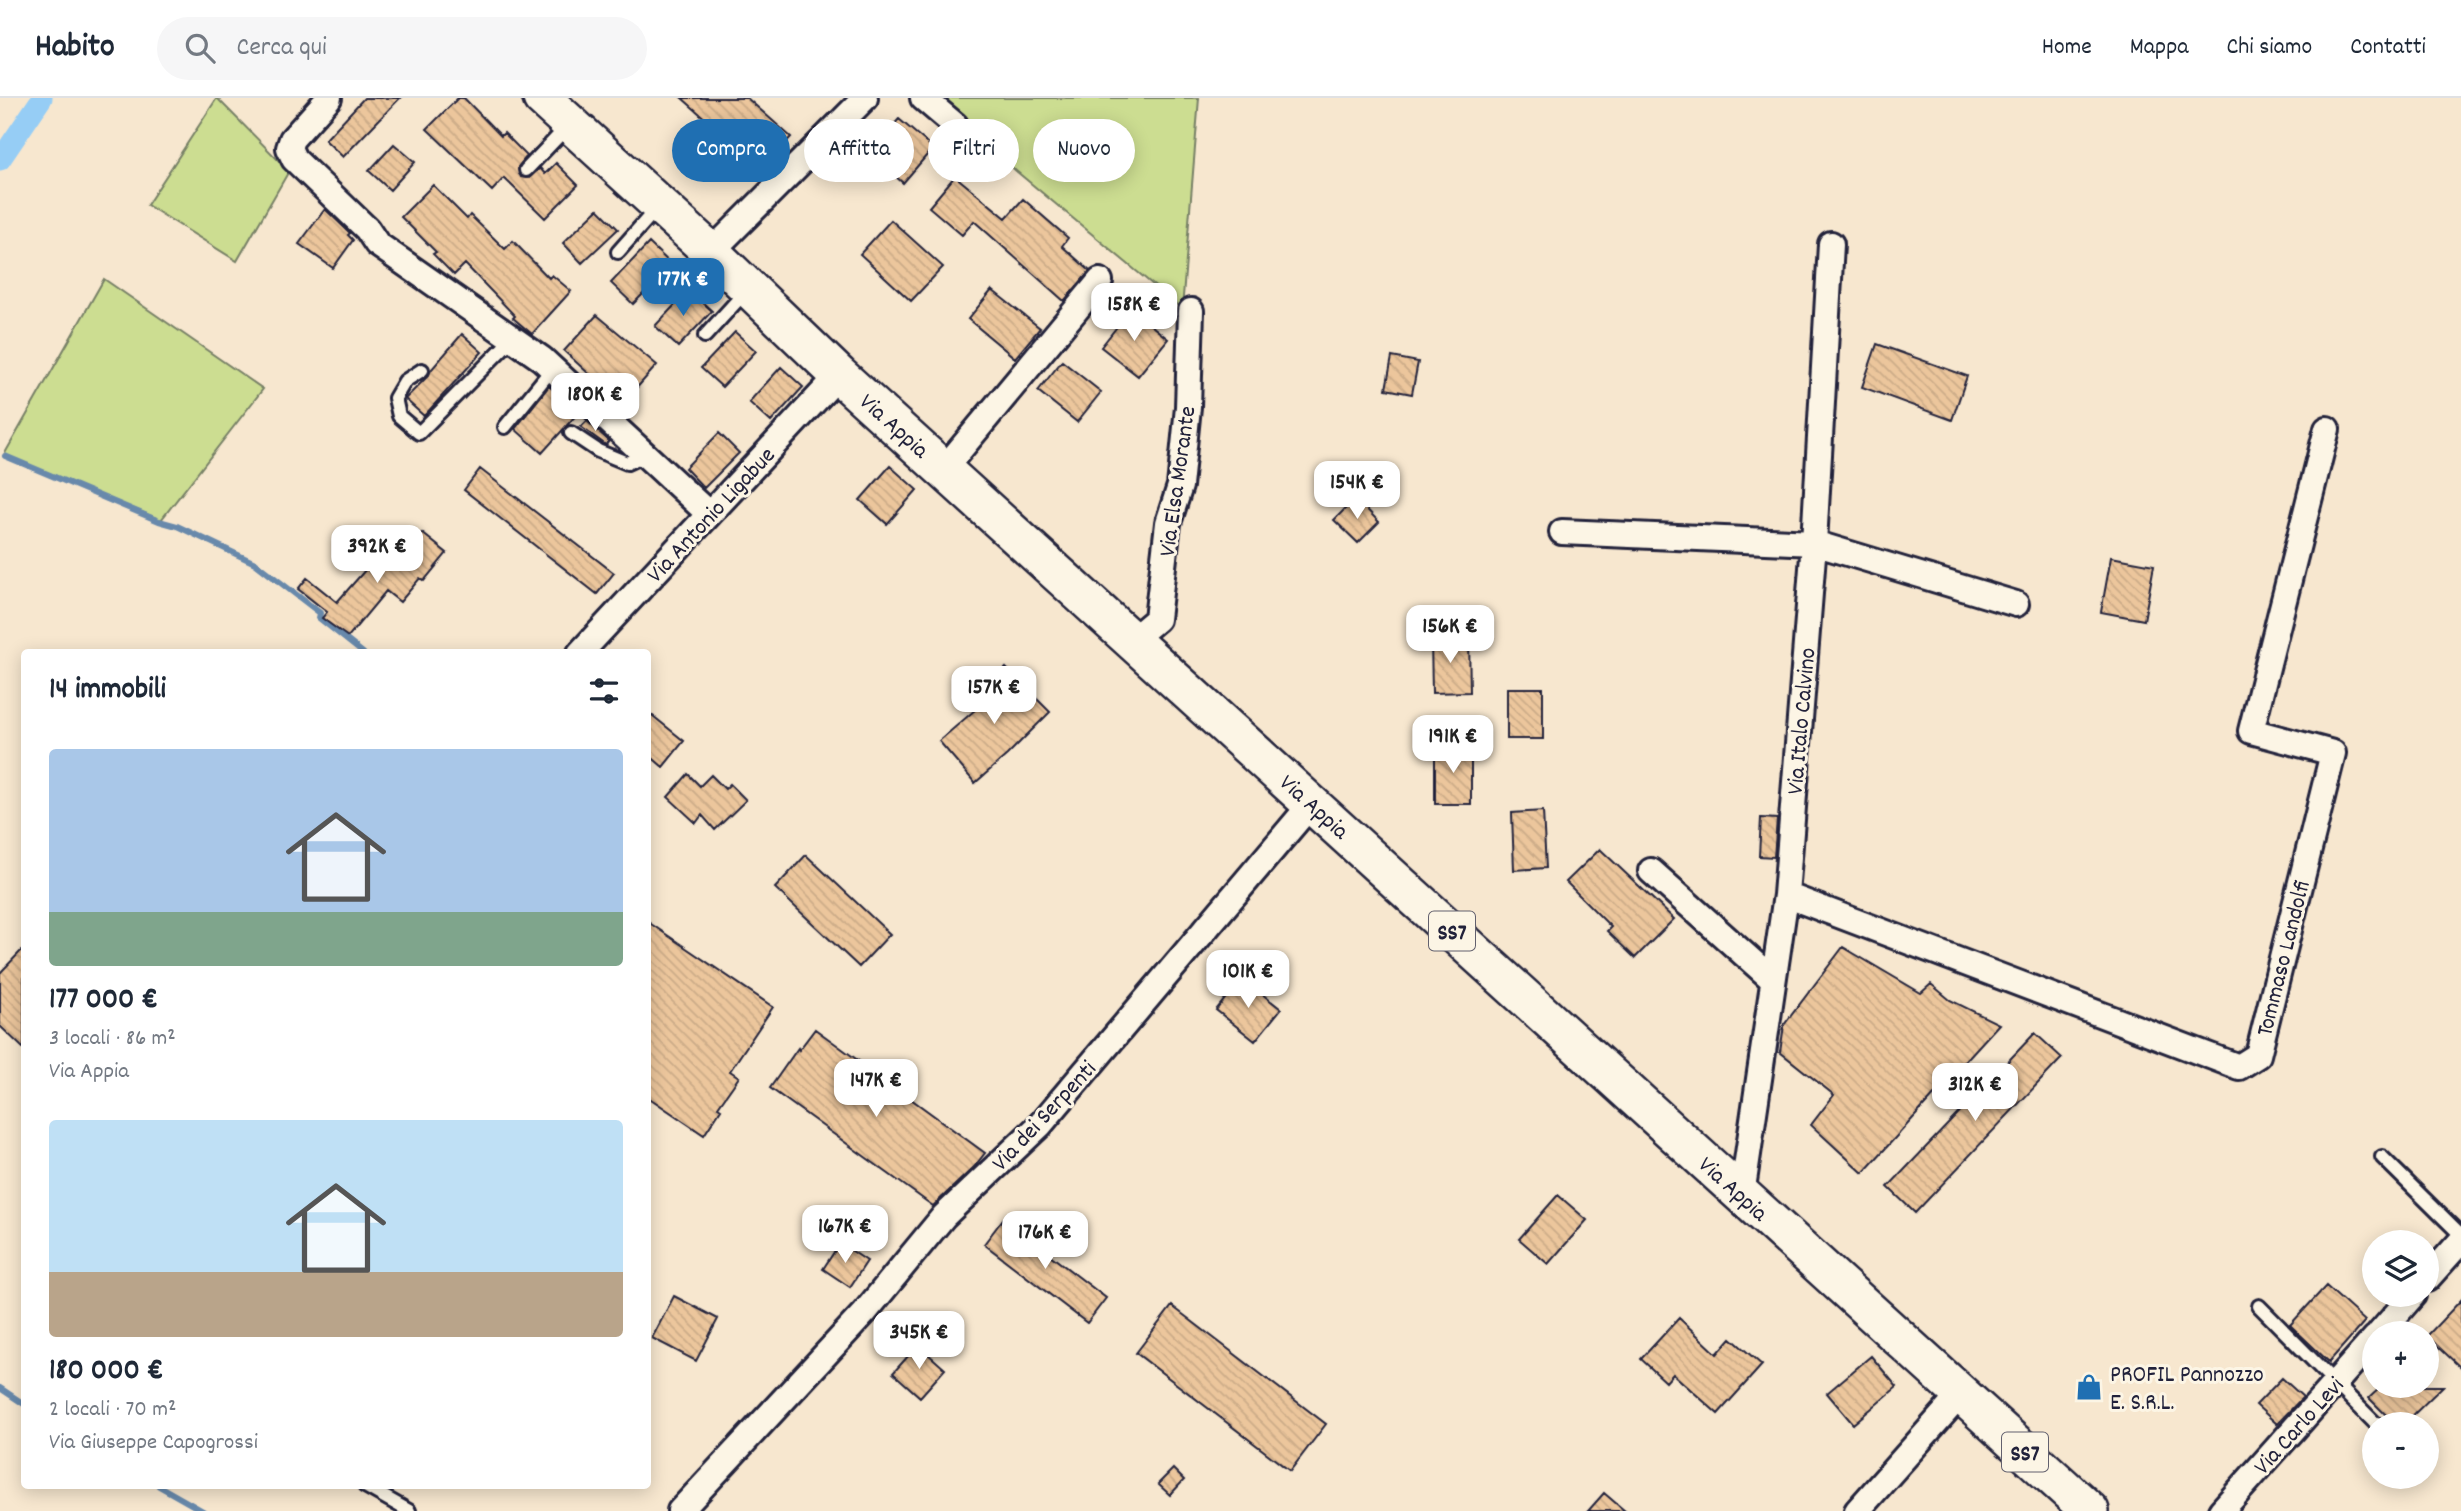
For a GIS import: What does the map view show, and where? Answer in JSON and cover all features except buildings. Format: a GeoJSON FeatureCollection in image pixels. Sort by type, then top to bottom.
{"type":"FeatureCollection","features":[{"type":"Feature","properties":{"kind":"main road","name":"Via Appia"},"geometry":{"type":"LineString","coordinates":[[542,98],[711,252],[839,375],[2090,1511]]}},
{"type":"Feature","properties":{"kind":"street"},"geometry":{"type":"LineString","coordinates":[[329,98],[292,139],[289,148],[294,159],[368,229],[377,244],[552,369],[709,514]]}},
{"type":"Feature","properties":{"kind":"street"},"geometry":{"type":"LineString","coordinates":[[711,252],[865,98]]}},
{"type":"Feature","properties":{"kind":"street"},"geometry":{"type":"LineString","coordinates":[[923,98],[948,119]]}},
{"type":"Feature","properties":{"kind":"street","name":"Via Italo Calvino"},"geometry":{"type":"LineString","coordinates":[[1742,1195],[1786,895],[1814,543],[1831,244]]}},
{"type":"Feature","properties":{"kind":"street"},"geometry":{"type":"LineString","coordinates":[[944,469],[1100,281]]}},
{"type":"Feature","properties":{"kind":"street","name":"Via Elsa Morante"},"geometry":{"type":"LineString","coordinates":[[1132,640],[1157,619],[1168,523],[1180,486],[1188,407],[1191,311]]}},
{"type":"Feature","properties":{"kind":"street","name":"Via Antonio Ligabue"},"geometry":{"type":"LineString","coordinates":[[584,649],[839,375]]}},
{"type":"Feature","properties":{"kind":"street","name":"Tommaso Landolfi"},"geometry":{"type":"LineString","coordinates":[[1786,895],[2238,1067],[2258,1055],[2333,753],[2251,731],[2327,429]]}},
{"type":"Feature","properties":{"kind":"street"},"geometry":{"type":"LineString","coordinates":[[1562,532],[1814,543],[2016,604]]}},
{"type":"Feature","properties":{"kind":"street","name":"Via dei Serpenti"},"geometry":{"type":"LineString","coordinates":[[680,1511],[865,1312],[944,1216],[1040,1125],[1312,803]]}},
{"type":"Feature","properties":{"kind":"street"},"geometry":{"type":"LineString","coordinates":[[1651,871],[1773,980]]}},
{"type":"Feature","properties":{"kind":"street"},"geometry":{"type":"LineString","coordinates":[[2439,1266],[2461,1241]]}},
{"type":"Feature","properties":{"kind":"street"},"geometry":{"type":"LineString","coordinates":[[2390,1321],[2403,1307]]}},
{"type":"Feature","properties":{"kind":"street","name":"Via Carlo Levi"},"geometry":{"type":"LineString","coordinates":[[2221,1511],[2362,1353]]}},
{"type":"Feature","properties":{"kind":"street"},"geometry":{"type":"LineString","coordinates":[[1857,1511],[1961,1394]]}},
{"type":"Feature","properties":{"kind":"lane"},"geometry":{"type":"LineString","coordinates":[[526,170],[570,124]]}},
{"type":"Feature","properties":{"kind":"lane"},"geometry":{"type":"LineString","coordinates":[[618,251],[659,205]]}},
{"type":"Feature","properties":{"kind":"lane"},"geometry":{"type":"LineString","coordinates":[[705,336],[748,288]]}},
{"type":"Feature","properties":{"kind":"lane"},"geometry":{"type":"LineString","coordinates":[[422,370],[405,381],[395,398],[399,416],[419,433],[512,339]]}},
{"type":"Feature","properties":{"kind":"lane"},"geometry":{"type":"LineString","coordinates":[[505,427],[552,369]]}},
{"type":"Feature","properties":{"kind":"lane"},"geometry":{"type":"LineString","coordinates":[[571,433],[598,451],[627,463],[643,453]]}},
{"type":"Feature","properties":{"kind":"lane"},"geometry":{"type":"LineString","coordinates":[[2382,1157],[2461,1234]]}},
{"type":"Feature","properties":{"kind":"lane"},"geometry":{"type":"LineString","coordinates":[[2259,1306],[2364,1412]]}},
{"type":"Feature","properties":{"kind":"lane"},"geometry":{"type":"LineString","coordinates":[[370,1489],[409,1511]]}},
{"type":"Feature","properties":{"kind":"green space"},"geometry":{"type":"Polygon","coordinates":[[[217,98],[289,171],[237,261],[147,205],[217,98]]]}},
{"type":"Feature","properties":{"kind":"green space"},"geometry":{"type":"Polygon","coordinates":[[[938,98],[1199,98],[1182,309],[1019,173],[1019,119],[960,119],[938,98]]]}},
{"type":"Feature","properties":{"kind":"green space"},"geometry":{"type":"Polygon","coordinates":[[[104,279],[263,389],[161,520],[4,455],[104,279]]]}},
{"type":"Feature","properties":{"kind":"waterway"},"geometry":{"type":"LineString","coordinates":[[0,160],[42,98]]}},
{"type":"Feature","properties":{"kind":"waterway"},"geometry":{"type":"LineString","coordinates":[[5,456],[159,521],[177,526],[255,563],[320,613],[319,618],[358,649]]}},
{"type":"Feature","properties":{"kind":"waterway"},"geometry":{"type":"LineString","coordinates":[[0,1388],[21,1402]]}},
{"type":"Feature","properties":{"kind":"waterway"},"geometry":{"type":"LineString","coordinates":[[164,1489],[203,1511]]}},
{"type":"Feature","properties":{"kind":"place","name":"PROFIL Pannozzo E. S.R.L."},"geometry":{"type":"Point","coordinates":[2089,1387]}}]}
